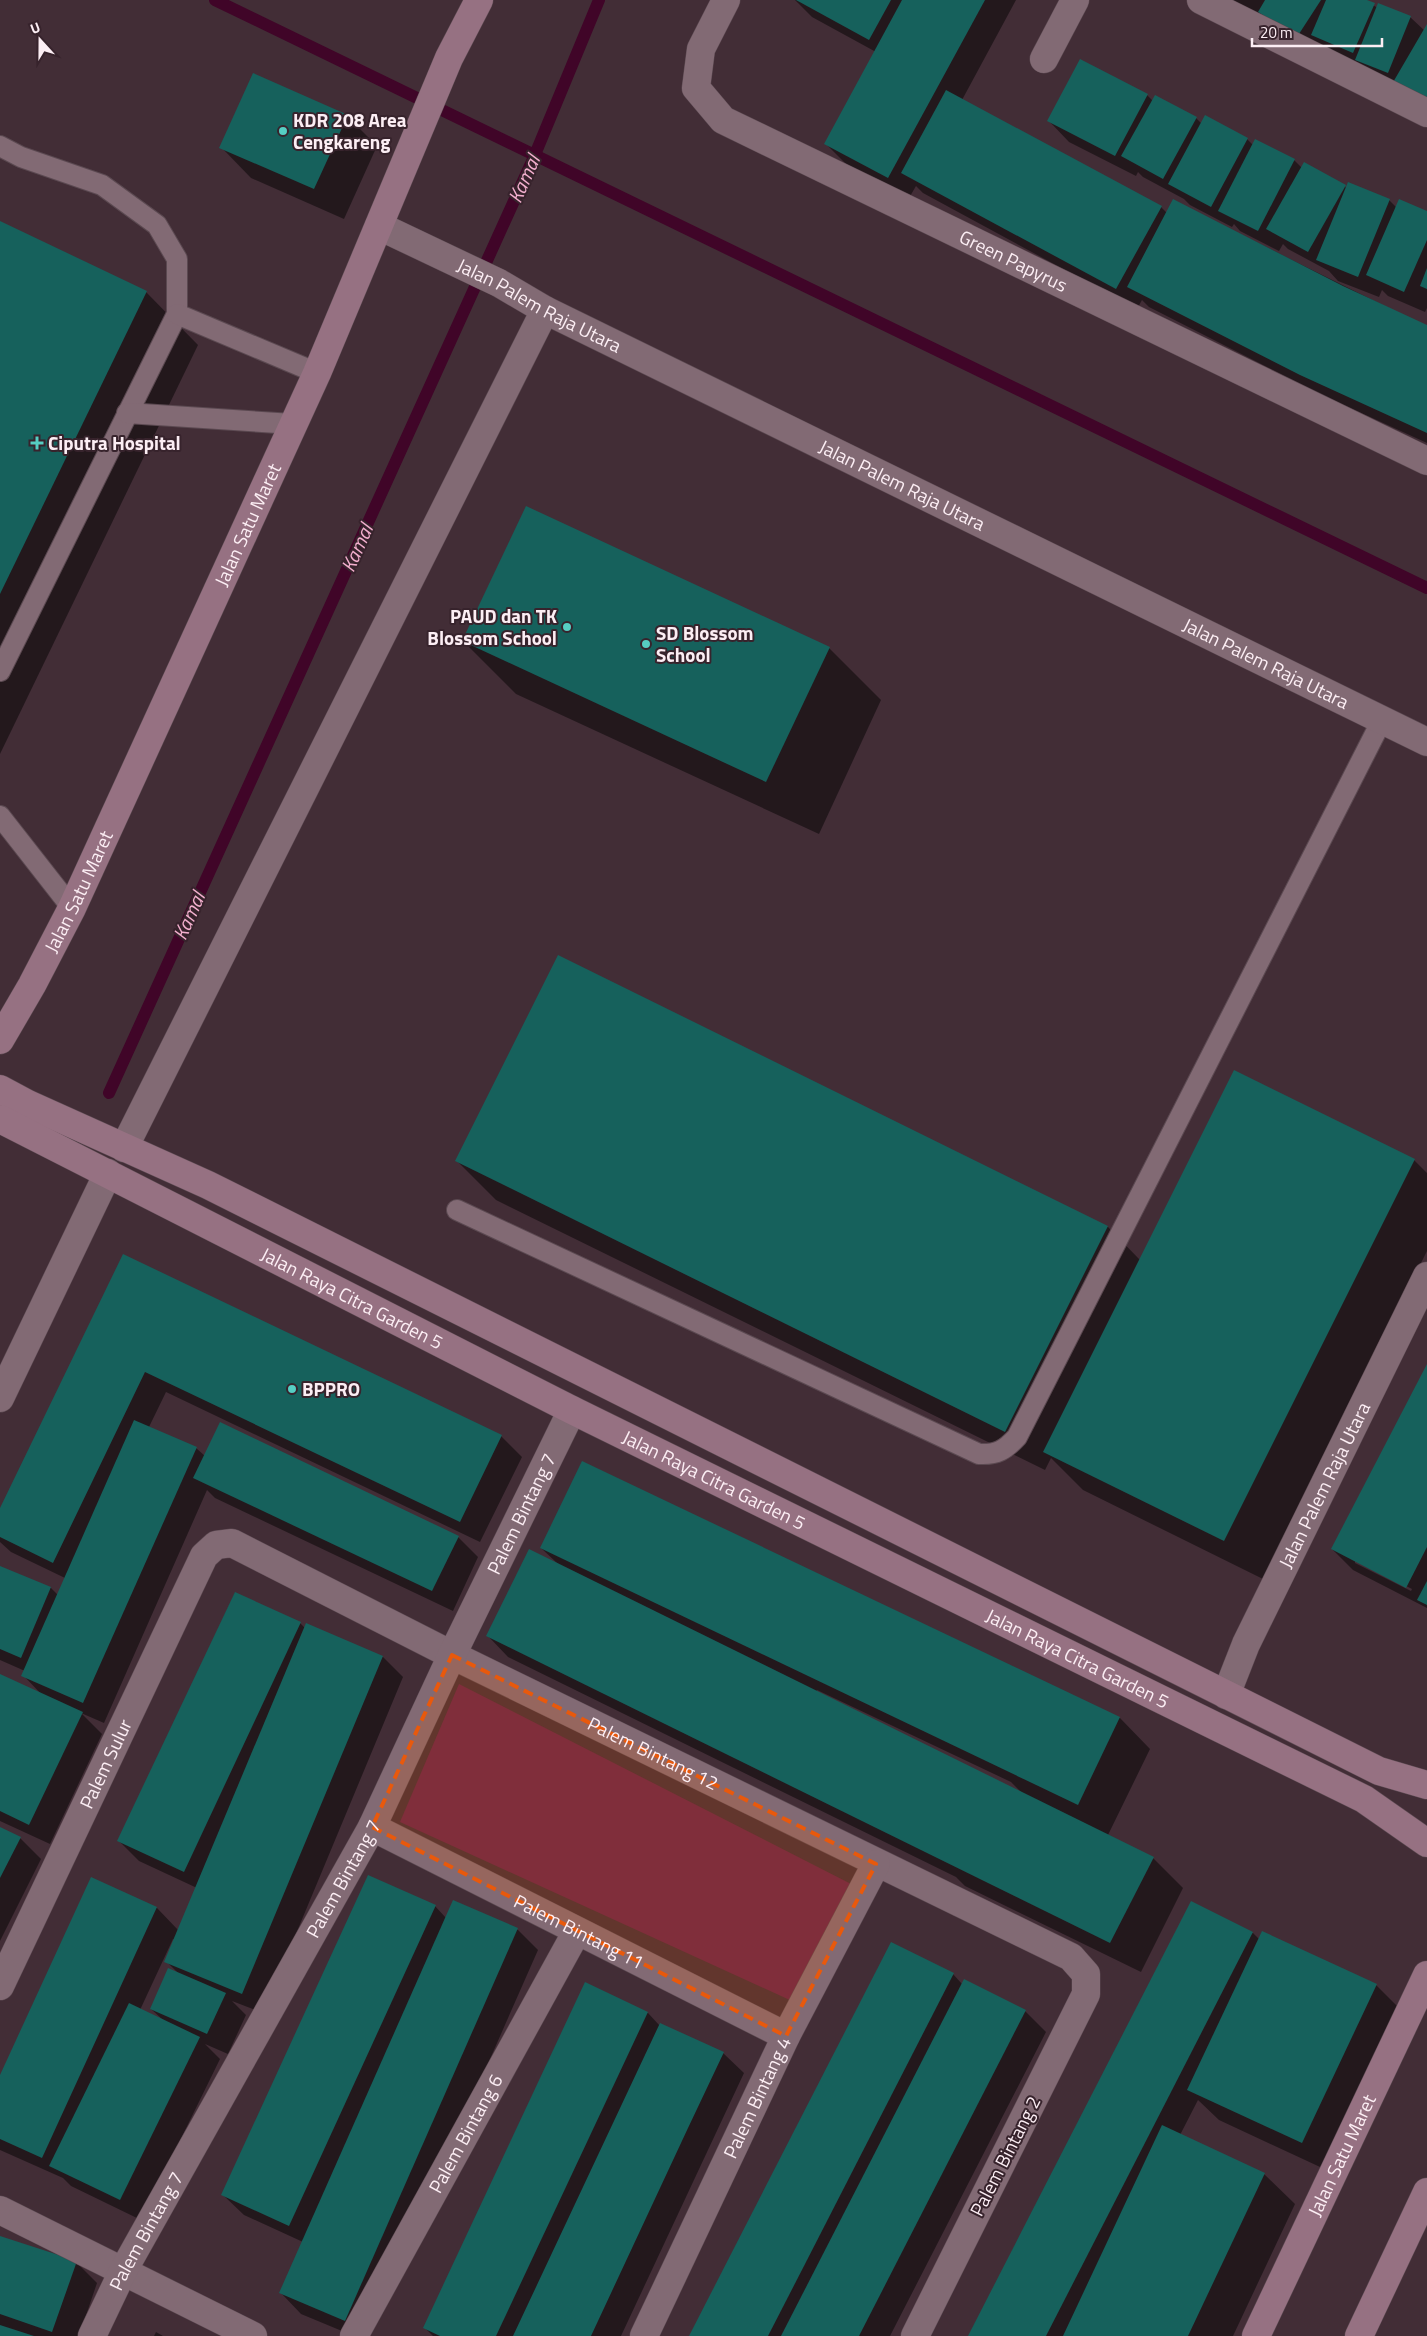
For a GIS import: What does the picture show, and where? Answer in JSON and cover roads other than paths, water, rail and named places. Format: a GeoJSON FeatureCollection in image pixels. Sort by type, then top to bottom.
{"type":"FeatureCollection","features":[{"type":"Feature","properties":{"kind":"street","name":"Jalan Satu Maret"},"geometry":{"type":"LineString","coordinates":[[0,1040],[32,985],[72,908],[317,373],[449,58],[479,0]]}},
{"type":"Feature","properties":{"kind":"street","name":"Green Papyrus"},"geometry":{"type":"LineString","coordinates":[[726,0],[701,49],[696,88],[723,120],[1427,462]]}},
{"type":"Feature","properties":{"kind":"street"},"geometry":{"type":"LineString","coordinates":[[1044,60],[1075,0]]}},
{"type":"Feature","properties":{"kind":"street"},"geometry":{"type":"LineString","coordinates":[[1201,0],[1427,113]]}},
{"type":"Feature","properties":{"kind":"street","name":"Jalan Palem Raja Utara"},"geometry":{"type":"LineString","coordinates":[[380,226],[500,283],[545,310],[1427,742]]}},
{"type":"Feature","properties":{"kind":"street"},"geometry":{"type":"LineString","coordinates":[[124,1148],[545,310]]}},
{"type":"Feature","properties":{"kind":"street"},"geometry":{"type":"LineString","coordinates":[[0,1001],[32,985]]}},
{"type":"Feature","properties":{"kind":"street","name":"Jalan Raya Citra Garden 5"},"geometry":{"type":"LineString","coordinates":[[0,1089],[124,1148],[217,1189],[1379,1771],[1427,1785]]}},
{"type":"Feature","properties":{"kind":"street","name":"Jalan Raya Citra Garden 5"},"geometry":{"type":"LineString","coordinates":[[0,1118],[572,1410],[1364,1799],[1427,1843]]}},
{"type":"Feature","properties":{"kind":"street"},"geometry":{"type":"LineString","coordinates":[[0,1398],[108,1173]]}},
{"type":"Feature","properties":{"kind":"street","name":"Jalan Palem Raja Utara"},"geometry":{"type":"LineString","coordinates":[[1226,1695],[1246,1644],[1427,1276]]}},
{"type":"Feature","properties":{"kind":"street","name":"Palem Bintang 7"},"geometry":{"type":"LineString","coordinates":[[92,2336],[123,2271],[372,1826],[452,1655],[572,1410]]}},
{"type":"Feature","properties":{"kind":"street","name":"Palem Bintang 12"},"geometry":{"type":"LineString","coordinates":[[216,1546],[232,1543],[452,1655],[876,1864],[1071,1957],[1086,1974]]}},
{"type":"Feature","properties":{"kind":"street","name":"Palem Sulur"},"geometry":{"type":"LineString","coordinates":[[0,1986],[204,1556],[216,1546]]}},
{"type":"Feature","properties":{"kind":"street","name":"Palem Bintang 11"},"geometry":{"type":"LineString","coordinates":[[372,1826],[786,2036]]}},
{"type":"Feature","properties":{"kind":"street","name":"Palem Bintang 4"},"geometry":{"type":"LineString","coordinates":[[644,2336],[786,2036],[876,1864]]}},
{"type":"Feature","properties":{"kind":"street","name":"Palem Bintang 6"},"geometry":{"type":"LineString","coordinates":[[354,2336],[577,1931]]}},
{"type":"Feature","properties":{"kind":"street","name":"Palem Bintang 2"},"geometry":{"type":"LineString","coordinates":[[915,2336],[1086,1994],[1086,1974]]}},
{"type":"Feature","properties":{"kind":"street","name":"Jalan Satu Maret"},"geometry":{"type":"LineString","coordinates":[[1256,2336],[1427,1975]]}},
{"type":"Feature","properties":{"kind":"street"},"geometry":{"type":"LineString","coordinates":[[1359,2336],[1427,2192]]}},
{"type":"Feature","properties":{"kind":"street"},"geometry":{"type":"LineString","coordinates":[[0,2210],[253,2336]]}},
{"type":"Feature","properties":{"kind":"lane"},"geometry":{"type":"LineString","coordinates":[[0,146],[21,157],[102,185],[158,224],[178,258],[177,314],[0,671]]}},
{"type":"Feature","properties":{"kind":"lane"},"geometry":{"type":"LineString","coordinates":[[177,314],[317,373]]}},
{"type":"Feature","properties":{"kind":"lane"},"geometry":{"type":"LineString","coordinates":[[127,414],[293,424]]}},
{"type":"Feature","properties":{"kind":"lane"},"geometry":{"type":"LineString","coordinates":[[457,1210],[979,1454],[993,1455],[1006,1449],[1017,1437],[1382,720]]}},
{"type":"Feature","properties":{"kind":"lane"},"geometry":{"type":"LineString","coordinates":[[0,816],[72,908]]}},
{"type":"Feature","properties":{"kind":"waterway"},"geometry":{"type":"LineString","coordinates":[[215,0],[1427,588]]}},
{"type":"Feature","properties":{"kind":"waterway","name":"Kamal"},"geometry":{"type":"LineString","coordinates":[[109,1093],[534,157],[599,0]]}},
{"type":"Feature","properties":{"kind":"place","name":"KDR 208 Area Cengkareng"},"geometry":{"type":"Point","coordinates":[283,131]}},
{"type":"Feature","properties":{"kind":"place","name":"Ciputra Hospital"},"geometry":{"type":"Point","coordinates":[37,443]}},
{"type":"Feature","properties":{"kind":"place","name":"PAUD dan TK Blossom School"},"geometry":{"type":"Point","coordinates":[567,627]}},
{"type":"Feature","properties":{"kind":"place","name":"SD Blossom School"},"geometry":{"type":"Point","coordinates":[646,644]}},
{"type":"Feature","properties":{"kind":"place","name":"BPPRO"},"geometry":{"type":"Point","coordinates":[292,1389]}}]}
